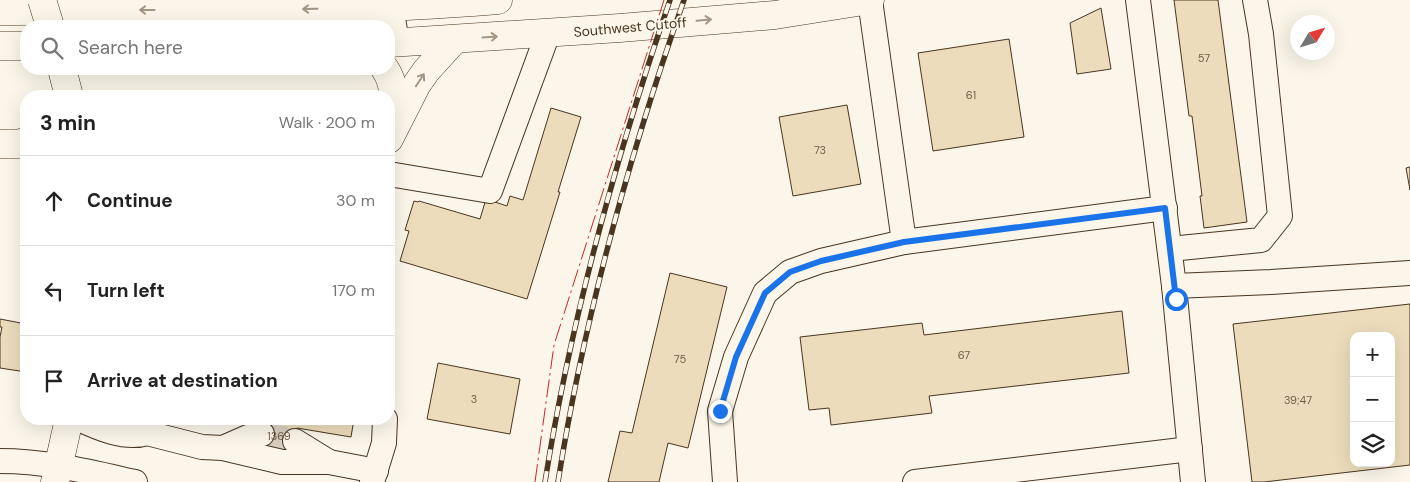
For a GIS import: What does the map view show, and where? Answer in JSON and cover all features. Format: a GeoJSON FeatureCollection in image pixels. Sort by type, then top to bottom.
{"type":"FeatureCollection","features":[{"type":"Feature","properties":{"kind":"main road"},"geometry":{"type":"LineString","coordinates":[[42,0],[48,20]]}},
{"type":"Feature","properties":{"kind":"main road"},"geometry":{"type":"LineString","coordinates":[[0,11],[310,9],[387,3],[498,0]]}},
{"type":"Feature","properties":{"kind":"main road","name":"Southwest Cutoff"},"geometry":{"type":"LineString","coordinates":[[395,43],[548,33],[775,14],[870,0]]}},
{"type":"Feature","properties":{"kind":"main road"},"geometry":{"type":"LineString","coordinates":[[395,127],[417,84],[454,40]]}},
{"type":"Feature","properties":{"kind":"main road"},"geometry":{"type":"LineString","coordinates":[[0,46],[20,46]]}},
{"type":"Feature","properties":{"kind":"main road"},"geometry":{"type":"LineString","coordinates":[[388,75],[394,90]]}},
{"type":"Feature","properties":{"kind":"main road"},"geometry":{"type":"LineString","coordinates":[[0,144],[20,144]]}},
{"type":"Feature","properties":{"kind":"main road"},"geometry":{"type":"LineString","coordinates":[[0,151],[9,150],[20,153]]}},
{"type":"Feature","properties":{"kind":"main road"},"geometry":{"type":"LineString","coordinates":[[57,474],[67,425]]}},
{"type":"Feature","properties":{"kind":"street"},"geometry":{"type":"LineString","coordinates":[[870,0],[904,242]]}},
{"type":"Feature","properties":{"kind":"street"},"geometry":{"type":"LineString","coordinates":[[1138,0],[1170,249],[1193,482]]}},
{"type":"Feature","properties":{"kind":"street"},"geometry":{"type":"LineString","coordinates":[[1170,249],[1261,240],[1280,216],[1261,34],[1255,0]]}},
{"type":"Feature","properties":{"kind":"street"},"geometry":{"type":"LineString","coordinates":[[387,3],[390,20]]}},
{"type":"Feature","properties":{"kind":"street"},"geometry":{"type":"LineString","coordinates":[[395,175],[490,190],[548,33]]}},
{"type":"Feature","properties":{"kind":"street"},"geometry":{"type":"LineString","coordinates":[[725,482],[720,411],[736,357],[765,293],[790,272],[821,261],[904,242],[1165,208]]}},
{"type":"Feature","properties":{"kind":"street"},"geometry":{"type":"LineString","coordinates":[[1174,286],[1410,273]]}},
{"type":"Feature","properties":{"kind":"street"},"geometry":{"type":"LineString","coordinates":[[92,425],[100,429],[137,436],[149,426],[202,447],[223,448],[282,462],[329,462]]}},
{"type":"Feature","properties":{"kind":"street"},"geometry":{"type":"LineString","coordinates":[[295,441],[329,462],[374,476],[384,443],[385,425]]}},
{"type":"Feature","properties":{"kind":"street"},"geometry":{"type":"LineString","coordinates":[[223,448],[248,437],[262,434]]}},
{"type":"Feature","properties":{"kind":"street"},"geometry":{"type":"LineString","coordinates":[[915,482],[1190,449]]}},
{"type":"Feature","properties":{"kind":"street"},"geometry":{"type":"LineString","coordinates":[[0,461],[24,461],[57,474],[135,482]]}},
{"type":"Feature","properties":{"kind":"building"},"geometry":{"type":"Polygon","coordinates":[[[1174,0],[1218,0],[1247,222],[1204,228],[1192,116],[1189,116],[1174,0]]]}},
{"type":"Feature","properties":{"kind":"building"},"geometry":{"type":"Polygon","coordinates":[[[1101,8],[1111,69],[1077,74],[1070,23],[1101,8]]]}},
{"type":"Feature","properties":{"kind":"building"},"geometry":{"type":"Polygon","coordinates":[[[1009,39],[1024,137],[933,151],[918,53],[1009,39]]]}},
{"type":"Feature","properties":{"kind":"building"},"geometry":{"type":"Polygon","coordinates":[[[847,105],[861,184],[793,196],[779,117],[847,105]]]}},
{"type":"Feature","properties":{"kind":"building"},"geometry":{"type":"Polygon","coordinates":[[[551,108],[581,117],[527,299],[400,261],[409,231],[405,230],[414,201],[480,219],[486,199],[507,206],[510,196],[523,200],[551,108]]]}},
{"type":"Feature","properties":{"kind":"building"},"geometry":{"type":"Polygon","coordinates":[[[1410,167],[1410,190],[1406,168],[1410,167]]]}},
{"type":"Feature","properties":{"kind":"building"},"geometry":{"type":"Polygon","coordinates":[[[670,273],[727,287],[688,448],[668,443],[659,482],[608,482],[620,431],[632,433],[670,273]]]}},
{"type":"Feature","properties":{"kind":"building"},"geometry":{"type":"Polygon","coordinates":[[[1410,304],[1410,465],[1395,467],[1395,332],[1350,332],[1350,467],[1393,467],[1252,482],[1233,324],[1410,304]]]}},
{"type":"Feature","properties":{"kind":"building"},"geometry":{"type":"Polygon","coordinates":[[[1122,311],[1129,373],[929,396],[932,413],[831,425],[829,408],[809,410],[800,337],[922,323],[924,335],[1122,311]]]}},
{"type":"Feature","properties":{"kind":"building"},"geometry":{"type":"Polygon","coordinates":[[[0,319],[20,323],[20,371],[0,368],[0,337],[2,327],[0,327],[0,319]]]}},
{"type":"Feature","properties":{"kind":"building"},"geometry":{"type":"Polygon","coordinates":[[[438,363],[520,379],[510,434],[427,419],[438,363]]]}},
{"type":"Feature","properties":{"kind":"building"},"geometry":{"type":"Polygon","coordinates":[[[264,425],[353,425],[351,437],[297,428],[292,454],[260,448],[264,425]]]}},
{"type":"Feature","properties":{"kind":"tunnel"},"geometry":{"type":"LineString","coordinates":[[262,434],[295,441]]}},
{"type":"Feature","properties":{"kind":"railway"},"geometry":{"type":"LineString","coordinates":[[545,482],[568,360],[597,238],[631,118],[670,0]]}},
{"type":"Feature","properties":{"kind":"railway"},"geometry":{"type":"LineString","coordinates":[[558,482],[581,359],[610,238],[645,118],[684,0]]}},
{"type":"Feature","properties":{"kind":"power"},"geometry":{"type":"LineString","coordinates":[[535,482],[554,345],[664,0]]}},
{"type":"Feature","properties":{"kind":"route"},"geometry":{"type":"LineString","coordinates":[[720,411],[736,357],[765,293],[790,272],[821,261],[904,242],[1165,208],[1176,299]]}}]}
